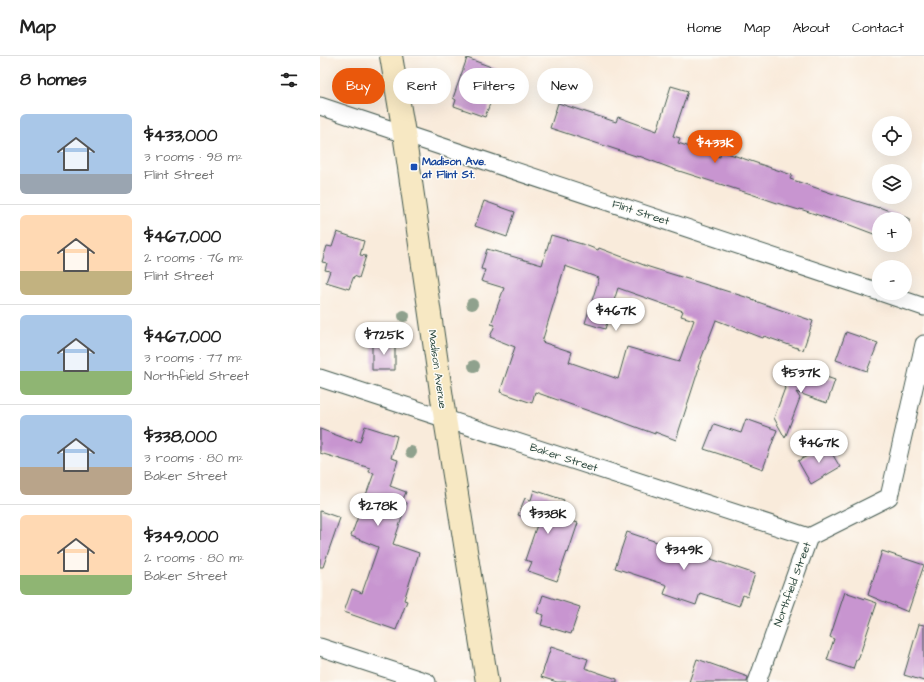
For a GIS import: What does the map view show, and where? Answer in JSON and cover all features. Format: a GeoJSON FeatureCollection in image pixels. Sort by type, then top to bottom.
{"type":"FeatureCollection","features":[{"type":"Feature","properties":{"kind":"main road","name":"Madison Avenue"},"geometry":{"type":"LineString","coordinates":[[391,56],[404,133],[445,419],[487,682]]}},
{"type":"Feature","properties":{"kind":"street","name":"Flint Street"},"geometry":{"type":"LineString","coordinates":[[320,106],[872,290]]}},
{"type":"Feature","properties":{"kind":"street"},"geometry":{"type":"LineString","coordinates":[[905,300],[924,306]]}},
{"type":"Feature","properties":{"kind":"street","name":"Northfield Street"},"geometry":{"type":"LineString","coordinates":[[757,682],[809,537],[889,497],[924,344]]}},
{"type":"Feature","properties":{"kind":"street","name":"Baker Street"},"geometry":{"type":"LineString","coordinates":[[320,378],[809,537]]}},
{"type":"Feature","properties":{"kind":"street"},"geometry":{"type":"LineString","coordinates":[[320,647],[427,682]]}},
{"type":"Feature","properties":{"kind":"building"},"geometry":{"type":"Polygon","coordinates":[[[467,58],[494,68],[464,68],[467,58]]]}},
{"type":"Feature","properties":{"kind":"building"},"geometry":{"type":"Polygon","coordinates":[[[459,81],[459,104],[490,104],[485,117],[454,106],[456,100],[453,98],[459,81]]]}},
{"type":"Feature","properties":{"kind":"building"},"geometry":{"type":"Polygon","coordinates":[[[671,86],[688,91],[673,136],[680,138],[678,143],[720,157],[721,151],[792,175],[790,179],[892,212],[872,212],[872,233],[842,222],[786,206],[673,169],[639,156],[550,128],[558,104],[561,104],[616,122],[618,117],[657,131],[671,86]]]}},
{"type":"Feature","properties":{"kind":"building"},"geometry":{"type":"Polygon","coordinates":[[[484,201],[515,212],[507,237],[475,226],[484,201]]]}},
{"type":"Feature","properties":{"kind":"building"},"geometry":{"type":"Polygon","coordinates":[[[337,232],[364,241],[360,255],[366,256],[359,278],[354,276],[349,289],[326,282],[330,271],[325,270],[327,263],[322,262],[327,246],[332,247],[337,232]]]}},
{"type":"Feature","properties":{"kind":"building"},"geometry":{"type":"Polygon","coordinates":[[[551,235],[598,250],[599,248],[649,267],[752,299],[813,321],[803,350],[764,336],[763,338],[716,320],[698,367],[699,368],[676,440],[535,392],[532,403],[500,392],[515,347],[490,337],[495,325],[491,324],[504,288],[481,281],[485,270],[481,269],[487,249],[542,265],[551,235]],[[565,266],[542,342],[572,352],[569,362],[618,379],[627,347],[679,362],[694,320],[681,316],[683,311],[618,288],[605,329],[585,323],[599,278],[565,266]]]}},
{"type":"Feature","properties":{"kind":"building"},"geometry":{"type":"Polygon","coordinates":[[[846,332],[878,343],[867,371],[836,360],[846,332]]]}},
{"type":"Feature","properties":{"kind":"building"},"geometry":{"type":"Polygon","coordinates":[[[372,341],[395,341],[395,370],[372,370],[372,341]]]}},
{"type":"Feature","properties":{"kind":"building"},"geometry":{"type":"Polygon","coordinates":[[[791,365],[835,380],[827,403],[796,392],[800,398],[785,438],[774,418],[785,388],[784,387],[791,365]]]}},
{"type":"Feature","properties":{"kind":"building"},"geometry":{"type":"Polygon","coordinates":[[[746,419],[777,430],[763,469],[704,449],[714,424],[741,433],[746,419]]]}},
{"type":"Feature","properties":{"kind":"building"},"geometry":{"type":"Polygon","coordinates":[[[365,426],[397,436],[391,458],[398,460],[390,486],[406,492],[402,502],[407,503],[393,544],[419,553],[404,600],[407,601],[396,630],[344,612],[352,589],[362,593],[378,547],[351,536],[374,473],[369,472],[370,468],[320,453],[320,429],[352,441],[352,439],[360,442],[365,426]]]}},
{"type":"Feature","properties":{"kind":"building"},"geometry":{"type":"Polygon","coordinates":[[[827,445],[840,467],[811,484],[798,461],[827,445]]]}},
{"type":"Feature","properties":{"kind":"building"},"geometry":{"type":"Polygon","coordinates":[[[534,490],[564,500],[558,517],[578,523],[557,581],[528,571],[532,562],[525,560],[538,522],[518,515],[525,498],[531,500],[534,490]]]}},
{"type":"Feature","properties":{"kind":"building"},"geometry":{"type":"Polygon","coordinates":[[[320,511],[340,518],[323,567],[320,567],[320,511]]]}},
{"type":"Feature","properties":{"kind":"building"},"geometry":{"type":"Polygon","coordinates":[[[627,532],[678,549],[679,547],[755,574],[747,597],[743,595],[739,606],[700,593],[696,605],[664,594],[667,585],[615,568],[627,532]]]}},
{"type":"Feature","properties":{"kind":"building"},"geometry":{"type":"Polygon","coordinates":[[[882,551],[924,565],[908,612],[868,595],[882,551]]]}},
{"type":"Feature","properties":{"kind":"building"},"geometry":{"type":"Polygon","coordinates":[[[845,592],[877,603],[858,660],[856,660],[853,669],[827,660],[834,639],[830,637],[845,592]]]}},
{"type":"Feature","properties":{"kind":"building"},"geometry":{"type":"Polygon","coordinates":[[[543,595],[580,607],[571,634],[541,625],[544,615],[537,613],[543,595]]]}},
{"type":"Feature","properties":{"kind":"building"},"geometry":{"type":"Polygon","coordinates":[[[919,624],[924,625],[924,681],[904,675],[919,624]]]}},
{"type":"Feature","properties":{"kind":"building"},"geometry":{"type":"Polygon","coordinates":[[[551,647],[588,659],[585,668],[617,679],[617,682],[557,682],[541,677],[551,647]]]}},
{"type":"Feature","properties":{"kind":"building"},"geometry":{"type":"Polygon","coordinates":[[[697,659],[748,677],[747,682],[689,682],[697,659]]]}},
{"type":"Feature","properties":{"kind":"place","name":"Madison Ave. at Flint St."},"geometry":{"type":"Point","coordinates":[414,167]}}]}
